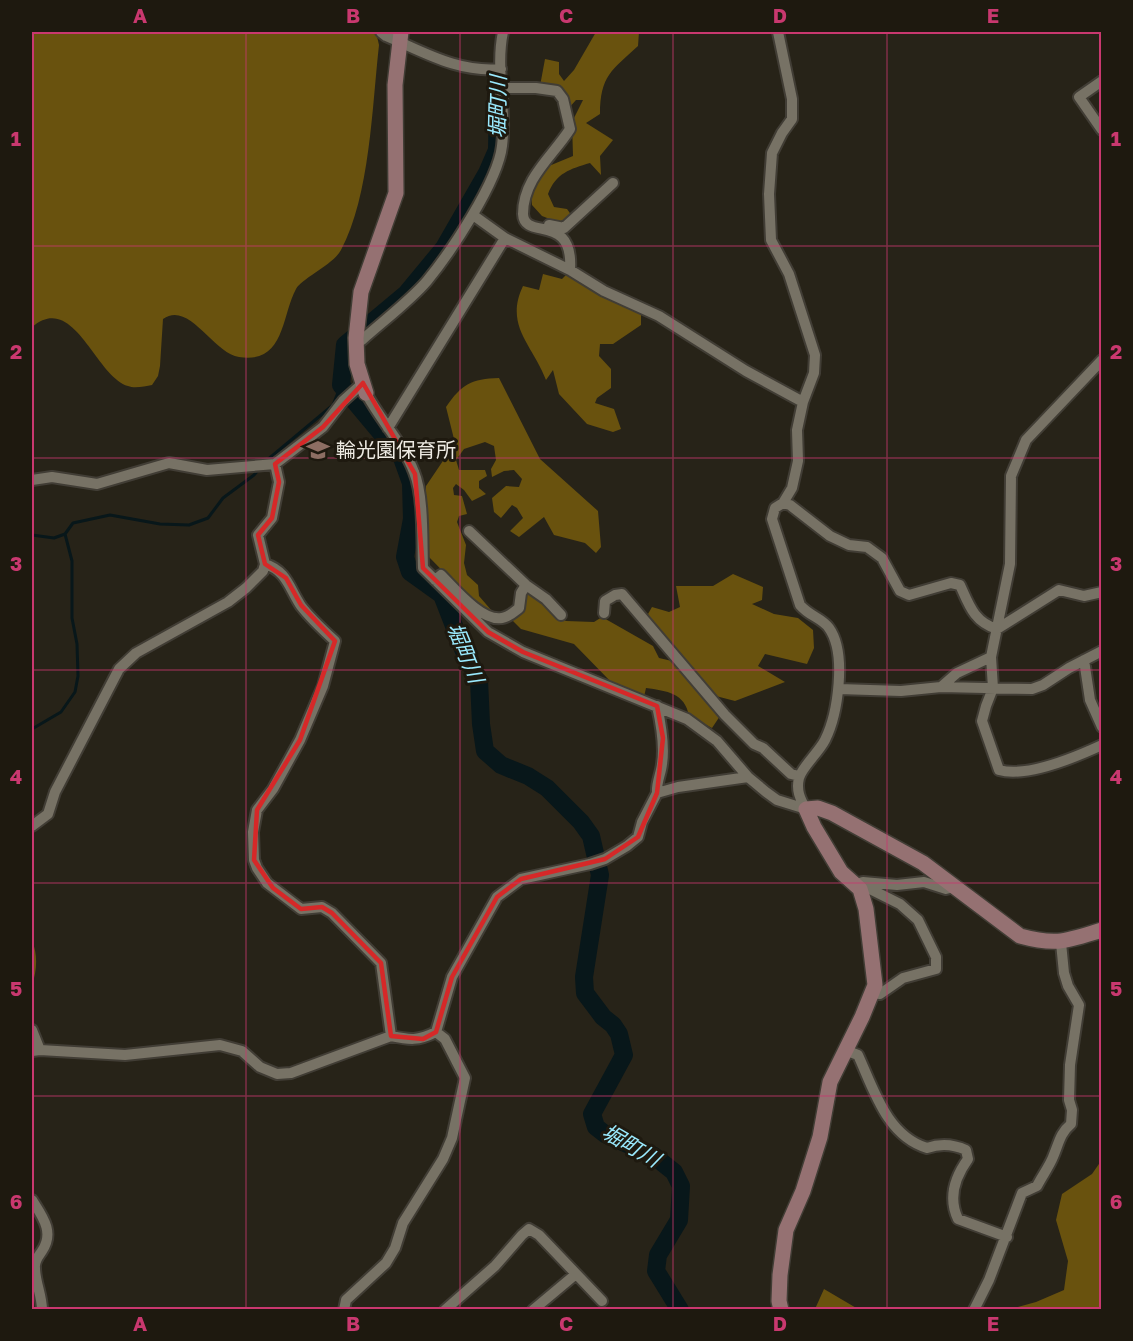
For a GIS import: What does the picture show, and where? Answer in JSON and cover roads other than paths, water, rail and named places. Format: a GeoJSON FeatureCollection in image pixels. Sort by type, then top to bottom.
{"type":"FeatureCollection","features":[{"type":"Feature","properties":{"kind":"main road"},"geometry":{"type":"LineString","coordinates":[[364,388],[357,364],[356,338],[361,292],[396,193],[395,85],[401,37]]}},
{"type":"Feature","properties":{"kind":"main road"},"geometry":{"type":"LineString","coordinates":[[781,1310],[780,1275],[786,1230],[803,1191],[820,1137],[830,1082],[875,985],[866,909],[860,890],[841,872],[806,809],[818,808],[832,813],[923,863],[1020,936],[1061,943],[1101,930]]}},
{"type":"Feature","properties":{"kind":"street"},"geometry":{"type":"LineString","coordinates":[[381,32],[401,37],[448,64],[487,70],[501,69]]}},
{"type":"Feature","properties":{"kind":"street"},"geometry":{"type":"LineString","coordinates":[[356,338],[362,340],[426,282],[473,215],[493,174],[502,147],[504,116],[501,43],[503,32]]}},
{"type":"Feature","properties":{"kind":"street"},"geometry":{"type":"LineString","coordinates":[[778,32],[792,99],[792,119],[772,153],[769,194],[771,240],[789,274],[815,355],[814,373],[803,402],[797,430],[798,461],[792,488],[783,503],[775,508],[772,519],[800,605],[807,614],[829,626],[834,636],[839,689],[835,712],[825,739],[800,776],[799,797],[806,809]]}},
{"type":"Feature","properties":{"kind":"street"},"geometry":{"type":"LineString","coordinates":[[1101,81],[1078,97],[1101,130]]}},
{"type":"Feature","properties":{"kind":"street"},"geometry":{"type":"LineString","coordinates":[[502,88],[536,88],[556,91],[563,99],[570,129],[536,171],[527,194],[523,214],[525,221],[531,227],[554,232],[564,239],[571,254],[570,270]]}},
{"type":"Feature","properties":{"kind":"street"},"geometry":{"type":"LineString","coordinates":[[544,230],[550,224],[564,228],[613,183]]}},
{"type":"Feature","properties":{"kind":"street"},"geometry":{"type":"LineString","coordinates":[[473,215],[505,238],[570,270],[604,291],[659,316],[746,371],[803,402]]}},
{"type":"Feature","properties":{"kind":"street"},"geometry":{"type":"LineString","coordinates":[[388,428],[505,238]]}},
{"type":"Feature","properties":{"kind":"street"},"geometry":{"type":"LineString","coordinates":[[1101,360],[1026,440],[1011,476],[1010,564],[991,657],[993,688],[982,721],[999,771],[1009,773],[1069,760],[1101,745]]}},
{"type":"Feature","properties":{"kind":"street"},"geometry":{"type":"LineString","coordinates":[[32,480],[52,477],[97,484],[169,463],[207,470],[275,464],[322,427],[344,400],[364,388],[415,474],[423,568],[488,632],[523,652],[687,719],[717,741],[748,777],[777,800],[806,809]]}},
{"type":"Feature","properties":{"kind":"street"},"geometry":{"type":"LineString","coordinates":[[32,826],[48,814],[55,792],[119,669],[136,653],[228,602],[263,571],[265,564],[258,535],[272,518],[279,482],[275,464]]}},
{"type":"Feature","properties":{"kind":"street"},"geometry":{"type":"LineString","coordinates":[[783,503],[790,505],[830,536],[849,545],[867,547],[882,558],[900,591],[909,596],[951,583],[960,585],[974,615],[986,626],[997,629],[1059,590],[1084,596],[1101,592]]}},
{"type":"Feature","properties":{"kind":"street"},"geometry":{"type":"LineString","coordinates":[[469,531],[561,615]]}},
{"type":"Feature","properties":{"kind":"street"},"geometry":{"type":"LineString","coordinates":[[265,564],[276,567],[286,578],[301,605],[335,641],[323,686],[300,740],[273,789],[258,810],[253,832],[254,860],[257,868],[273,888],[301,909],[322,907],[332,913],[381,963],[391,1036]]}},
{"type":"Feature","properties":{"kind":"street"},"geometry":{"type":"LineString","coordinates":[[435,580],[441,575],[482,614],[501,618],[519,608],[521,593],[526,585]]}},
{"type":"Feature","properties":{"kind":"street"},"geometry":{"type":"LineString","coordinates":[[604,613],[605,601],[622,594],[725,715],[754,744],[763,748],[791,774],[800,776]]}},
{"type":"Feature","properties":{"kind":"street"},"geometry":{"type":"LineString","coordinates":[[839,689],[901,691],[941,687],[1032,689],[1043,685],[1101,651]]}},
{"type":"Feature","properties":{"kind":"street"},"geometry":{"type":"LineString","coordinates":[[941,687],[957,673],[991,657]]}},
{"type":"Feature","properties":{"kind":"street"},"geometry":{"type":"LineString","coordinates":[[1084,660],[1090,700],[1101,727]]}},
{"type":"Feature","properties":{"kind":"street"},"geometry":{"type":"LineString","coordinates":[[32,1030],[36,1050],[125,1055],[220,1046],[242,1051],[260,1067],[277,1074],[291,1073],[391,1036],[407,1040],[423,1039],[436,1032],[452,977],[497,897],[521,879],[605,859],[638,837],[642,822],[657,793],[656,788],[662,764],[663,738],[657,705]]}},
{"type":"Feature","properties":{"kind":"street"},"geometry":{"type":"LineString","coordinates":[[657,793],[678,787],[748,777]]}},
{"type":"Feature","properties":{"kind":"street"},"geometry":{"type":"LineString","coordinates":[[856,886],[863,882],[897,885],[924,882],[946,889],[954,887]]}},
{"type":"Feature","properties":{"kind":"street"},"geometry":{"type":"LineString","coordinates":[[856,886],[872,890],[900,904],[918,920],[936,957],[936,969],[903,978],[880,994],[872,993]]}},
{"type":"Feature","properties":{"kind":"street"},"geometry":{"type":"LineString","coordinates":[[974,1310],[1007,1237],[1022,1193],[1037,1186],[1052,1159],[1062,1130],[1071,1124],[1070,1065],[1080,1005],[1068,986],[1064,973],[1061,943]]}},
{"type":"Feature","properties":{"kind":"street"},"geometry":{"type":"LineString","coordinates":[[344,1310],[346,1300],[386,1263],[396,1248],[403,1223],[442,1159],[452,1138],[465,1078],[445,1039],[436,1032]]}},
{"type":"Feature","properties":{"kind":"street"},"geometry":{"type":"LineString","coordinates":[[845,1050],[858,1055],[886,1116],[899,1131],[918,1145],[927,1148],[954,1144],[966,1150],[968,1159],[959,1172],[953,1189],[954,1211],[958,1220],[1007,1237]]}},
{"type":"Feature","properties":{"kind":"street"},"geometry":{"type":"LineString","coordinates":[[32,1200],[46,1222],[47,1236],[44,1248],[36,1259],[34,1269],[37,1298],[42,1310]]}},
{"type":"Feature","properties":{"kind":"street"},"geometry":{"type":"LineString","coordinates":[[445,1310],[495,1266],[529,1229],[539,1234],[602,1301]]}},
{"type":"Feature","properties":{"kind":"street"},"geometry":{"type":"LineString","coordinates":[[533,1310],[576,1274]]}},
{"type":"Feature","properties":{"kind":"waterway","name":"堀町川"},"geometry":{"type":"LineString","coordinates":[[498,103],[497,150],[487,173],[444,248],[406,294],[345,345],[341,385],[402,458],[411,483],[412,519],[405,557],[410,572],[442,595],[463,649],[479,680],[485,751],[501,765],[528,776],[547,788],[581,822],[591,836],[600,875],[584,977],[585,993],[619,1034],[624,1055],[592,1114],[596,1127],[605,1134],[654,1156],[674,1172],[681,1186],[679,1220],[658,1255],[656,1271],[680,1310]]}},
{"type":"Feature","properties":{"kind":"waterway"},"geometry":{"type":"LineString","coordinates":[[266,461],[333,405],[341,385]]}},
{"type":"Feature","properties":{"kind":"waterway"},"geometry":{"type":"LineString","coordinates":[[32,535],[54,538],[65,534],[73,523],[110,515],[160,524],[189,525],[208,518],[223,498],[260,468]]}},
{"type":"Feature","properties":{"kind":"waterway"},"geometry":{"type":"LineString","coordinates":[[32,729],[61,712],[75,692],[78,676],[77,644],[72,618],[72,561],[65,534]]}},
{"type":"Feature","properties":{"kind":"place","name":"輪光園保育所"},"geometry":{"type":"Point","coordinates":[318,450]}}]}
